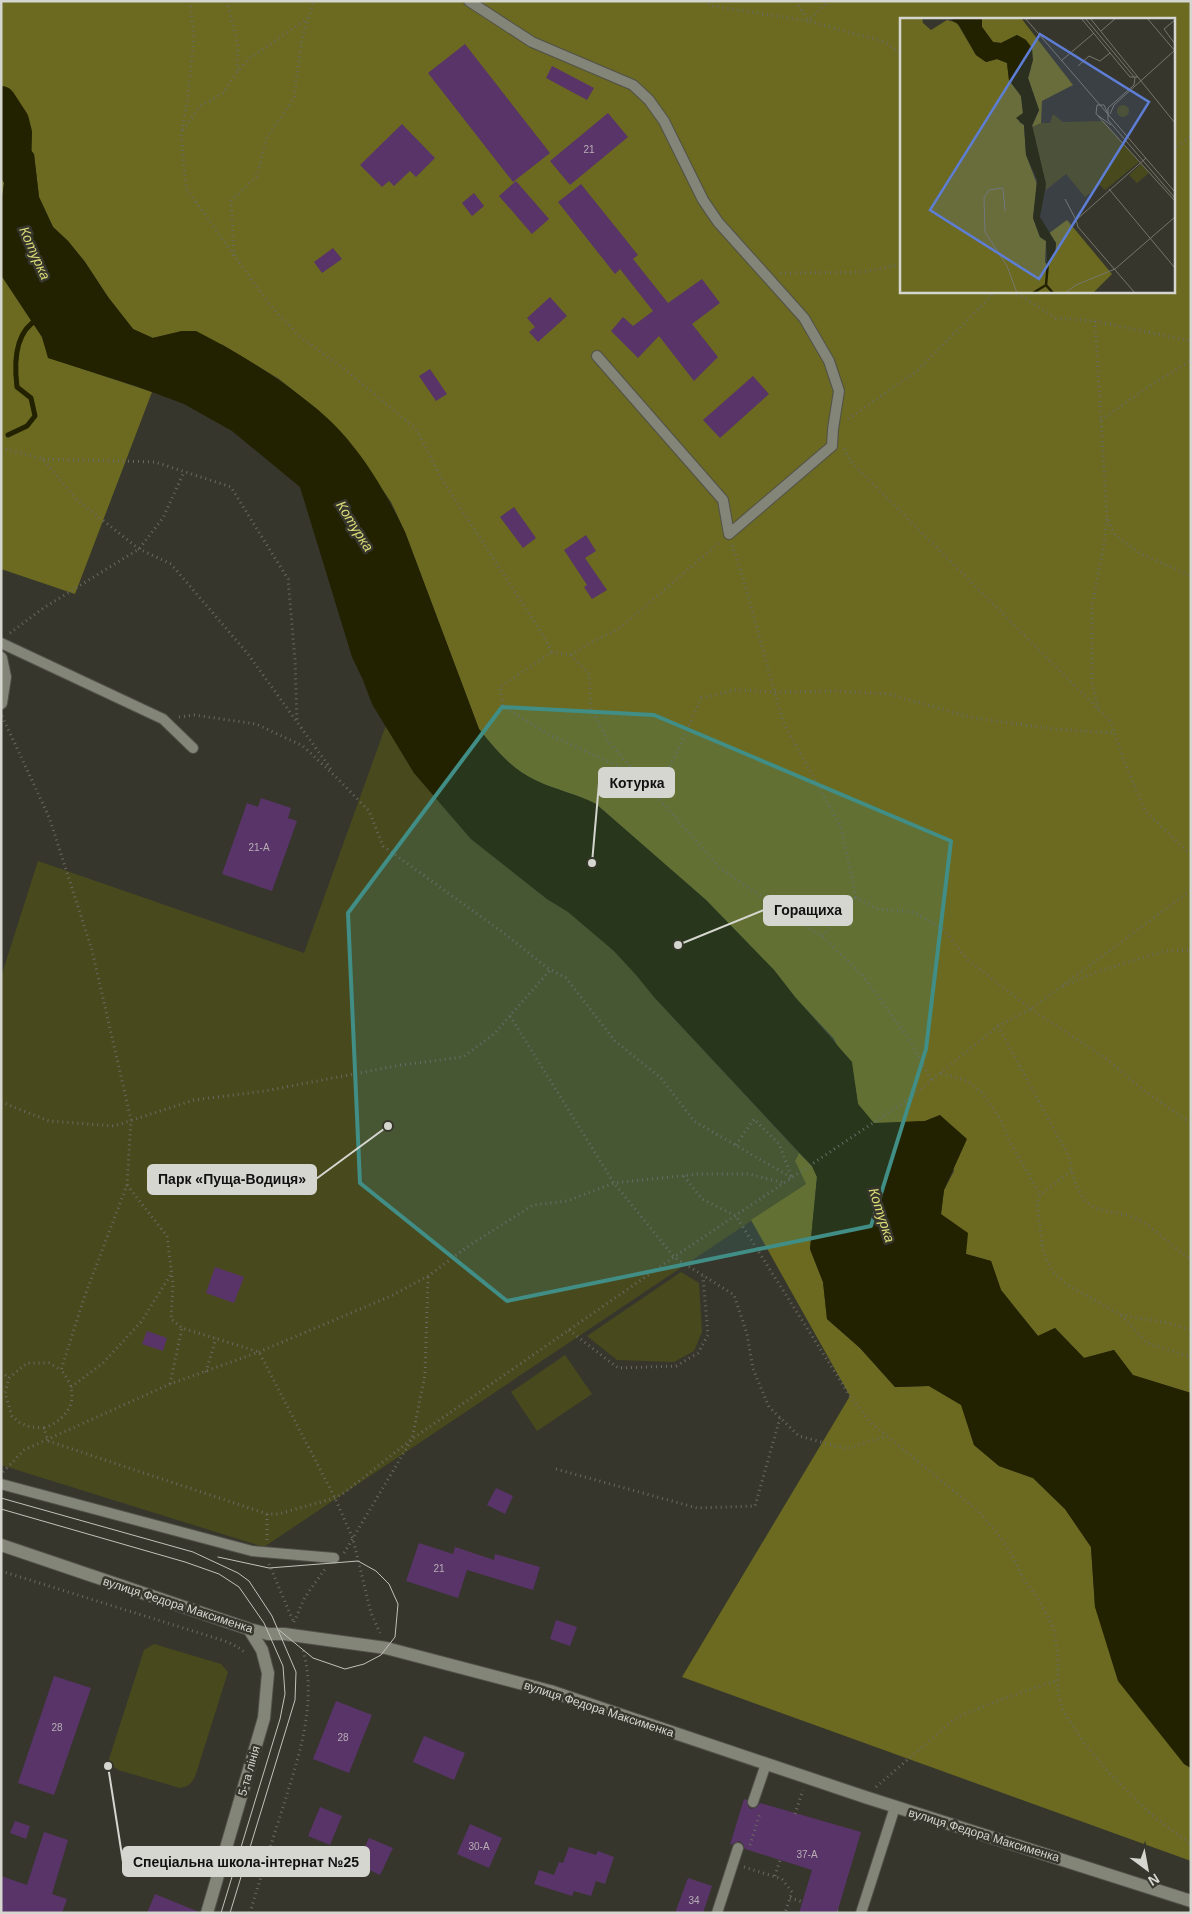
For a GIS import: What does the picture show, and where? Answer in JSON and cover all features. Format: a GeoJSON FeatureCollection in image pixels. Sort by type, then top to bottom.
{"type":"FeatureCollection","features":[{"type":"Feature","properties":{"kind":"street"},"geometry":{"type":"LineString","coordinates":[[1,658],[5,677],[1,703]]}},
{"type":"Feature","properties":{"kind":"street","name":"вулиця Федора Максименка"},"geometry":{"type":"LineString","coordinates":[[1,1545],[249,1629],[268,1634],[293,1635],[386,1648],[550,1691],[895,1807],[1191,1901]]}},
{"type":"Feature","properties":{"kind":"street","name":"5-та лінія"},"geometry":{"type":"LineString","coordinates":[[207,1913],[264,1718],[268,1673],[262,1650],[249,1629]]}},
{"type":"Feature","properties":{"kind":"lane"},"geometry":{"type":"LineString","coordinates":[[469,1],[532,42],[633,85],[649,100],[664,121],[703,200],[718,222],[804,318],[829,361],[839,392],[832,446],[729,534]]}},
{"type":"Feature","properties":{"kind":"lane"},"geometry":{"type":"LineString","coordinates":[[598,356],[723,500],[729,534]]}},
{"type":"Feature","properties":{"kind":"lane"},"geometry":{"type":"LineString","coordinates":[[1,643],[163,719],[193,748]]}},
{"type":"Feature","properties":{"kind":"lane"},"geometry":{"type":"LineString","coordinates":[[1,1484],[252,1551],[334,1558]]}},
{"type":"Feature","properties":{"kind":"lane"},"geometry":{"type":"LineString","coordinates":[[753,1802],[766,1764]]}},
{"type":"Feature","properties":{"kind":"lane"},"geometry":{"type":"LineString","coordinates":[[861,1913],[895,1807]]}},
{"type":"Feature","properties":{"kind":"lane"},"geometry":{"type":"LineString","coordinates":[[717,1913],[744,1848]]}},
{"type":"Feature","properties":{"kind":"path"},"geometry":{"type":"LineString","coordinates":[[190,1],[194,37],[187,103],[181,133],[186,188],[269,304],[298,336],[347,371],[416,429],[443,481],[544,635],[552,652]]}},
{"type":"Feature","properties":{"kind":"path"},"geometry":{"type":"LineString","coordinates":[[227,1],[238,46],[237,72]]}},
{"type":"Feature","properties":{"kind":"path"},"geometry":{"type":"LineString","coordinates":[[234,257],[230,201],[257,176],[266,139],[294,98],[302,38],[314,1]]}},
{"type":"Feature","properties":{"kind":"path"},"geometry":{"type":"LineString","coordinates":[[704,1],[713,6],[808,21],[885,42],[900,53]]}},
{"type":"Feature","properties":{"kind":"path"},"geometry":{"type":"LineString","coordinates":[[796,1],[808,21]]}},
{"type":"Feature","properties":{"kind":"path"},"geometry":{"type":"LineString","coordinates":[[808,21],[829,1]]}},
{"type":"Feature","properties":{"kind":"path"},"geometry":{"type":"LineString","coordinates":[[181,133],[200,106],[223,93],[237,72],[250,58],[308,18]]}},
{"type":"Feature","properties":{"kind":"path"},"geometry":{"type":"LineString","coordinates":[[1174,149],[1191,136]]}},
{"type":"Feature","properties":{"kind":"path"},"geometry":{"type":"LineString","coordinates":[[763,273],[864,272],[900,264]]}},
{"type":"Feature","properties":{"kind":"path"},"geometry":{"type":"LineString","coordinates":[[865,406],[917,371],[995,292]]}},
{"type":"Feature","properties":{"kind":"path"},"geometry":{"type":"LineString","coordinates":[[1015,292],[1056,318],[1095,322],[1191,341]]}},
{"type":"Feature","properties":{"kind":"path"},"geometry":{"type":"LineString","coordinates":[[1095,322],[1107,518],[1092,605],[1092,684],[1098,709]]}},
{"type":"Feature","properties":{"kind":"path"},"geometry":{"type":"LineString","coordinates":[[1101,420],[1155,382],[1191,361]]}},
{"type":"Feature","properties":{"kind":"path"},"geometry":{"type":"LineString","coordinates":[[833,429],[850,462],[1112,722],[1123,759],[1144,811],[1191,855]]}},
{"type":"Feature","properties":{"kind":"path"},"geometry":{"type":"LineString","coordinates":[[1,448],[43,459],[155,462],[231,487],[288,579],[295,660],[297,721]]}},
{"type":"Feature","properties":{"kind":"path"},"geometry":{"type":"LineString","coordinates":[[43,459],[76,499],[139,549],[171,564],[248,654],[338,779]]}},
{"type":"Feature","properties":{"kind":"path"},"geometry":{"type":"LineString","coordinates":[[9,634],[45,606],[139,549],[163,518],[184,472]]}},
{"type":"Feature","properties":{"kind":"path"},"geometry":{"type":"LineString","coordinates":[[1107,518],[1115,535],[1141,554],[1191,576]]}},
{"type":"Feature","properties":{"kind":"path"},"geometry":{"type":"LineString","coordinates":[[571,656],[590,643],[620,628],[729,534],[783,722],[841,827],[856,897],[878,909],[913,912],[943,929],[968,960],[1031,1009],[1108,1060],[1143,1090],[1191,1123]]}},
{"type":"Feature","properties":{"kind":"path"},"geometry":{"type":"LineString","coordinates":[[640,775],[548,734],[503,706],[500,687],[552,652],[571,656],[589,674],[590,708],[608,741],[640,775],[656,793],[720,868],[822,936],[863,976],[909,1039],[931,1080]]}},
{"type":"Feature","properties":{"kind":"path"},"geometry":{"type":"LineString","coordinates":[[656,793],[679,748],[701,698],[735,690],[774,692],[838,691],[888,694],[974,718],[1054,730],[1115,733]]}},
{"type":"Feature","properties":{"kind":"path"},"geometry":{"type":"LineString","coordinates":[[1,715],[49,817],[77,903],[92,950],[131,1120],[127,1185],[84,1298],[61,1370]]}},
{"type":"Feature","properties":{"kind":"path"},"geometry":{"type":"LineString","coordinates":[[163,719],[194,715],[256,724],[303,746],[369,811],[383,846],[566,978],[616,1041],[661,1078],[694,1120],[792,1178]]}},
{"type":"Feature","properties":{"kind":"path"},"geometry":{"type":"LineString","coordinates":[[48,1441],[267,1514],[278,1514],[344,1494],[412,1439],[674,1257],[908,1100],[998,1026],[1031,1009],[1191,890]]}},
{"type":"Feature","properties":{"kind":"path"},"geometry":{"type":"LineString","coordinates":[[822,936],[856,897]]}},
{"type":"Feature","properties":{"kind":"path"},"geometry":{"type":"LineString","coordinates":[[1058,988],[1099,971],[1165,952],[1191,950]]}},
{"type":"Feature","properties":{"kind":"path"},"geometry":{"type":"LineString","coordinates":[[1,1102],[48,1120],[114,1126],[194,1100],[265,1091],[401,1065],[463,1057],[494,1034],[551,969]]}},
{"type":"Feature","properties":{"kind":"path"},"geometry":{"type":"LineString","coordinates":[[510,1016],[614,1184],[674,1257],[734,1295],[747,1334],[753,1369],[769,1407],[799,1436],[847,1449],[886,1436]]}},
{"type":"Feature","properties":{"kind":"path"},"geometry":{"type":"LineString","coordinates":[[998,1026],[1069,1156],[1071,1171],[1083,1196],[1094,1207],[1135,1218],[1152,1228],[1176,1250],[1191,1259]]}},
{"type":"Feature","properties":{"kind":"path"},"geometry":{"type":"LineString","coordinates":[[941,1073],[967,1081],[981,1092],[1000,1118],[1009,1140],[1040,1194]]}},
{"type":"Feature","properties":{"kind":"path"},"geometry":{"type":"LineString","coordinates":[[736,1145],[754,1119],[779,1144],[792,1178]]}},
{"type":"Feature","properties":{"kind":"path"},"geometry":{"type":"LineString","coordinates":[[1071,1171],[1040,1194],[1037,1204],[1043,1251],[1052,1270],[1066,1284],[1121,1315],[1147,1343],[1191,1357]]}},
{"type":"Feature","properties":{"kind":"path"},"geometry":{"type":"LineString","coordinates":[[1,1474],[24,1450],[48,1441],[170,1384],[206,1373],[259,1352],[391,1296],[428,1276],[470,1245],[533,1205],[567,1201],[614,1184],[684,1176],[749,1174],[784,1183]]}},
{"type":"Feature","properties":{"kind":"path"},"geometry":{"type":"LineString","coordinates":[[684,1176],[702,1199],[736,1216],[850,1396],[870,1422],[978,1511],[998,1534],[1011,1553],[1023,1578],[1040,1602],[1054,1629],[1058,1656],[1058,1692],[1063,1711],[1085,1744],[1112,1776],[1147,1810],[1191,1844]]}},
{"type":"Feature","properties":{"kind":"path"},"geometry":{"type":"LineString","coordinates":[[127,1185],[167,1236],[172,1284],[171,1320],[182,1328],[259,1352],[335,1498],[353,1539],[371,1613],[386,1648]]}},
{"type":"Feature","properties":{"kind":"path"},"geometry":{"type":"LineString","coordinates":[[71,1387],[103,1363],[141,1322],[171,1273]]}},
{"type":"Feature","properties":{"kind":"path"},"geometry":{"type":"LineString","coordinates":[[569,1330],[618,1368],[676,1366],[698,1353],[708,1335],[703,1275]]}},
{"type":"Feature","properties":{"kind":"path"},"geometry":{"type":"LineString","coordinates":[[250,1913],[299,1756],[309,1709],[306,1662],[293,1635],[294,1622],[305,1597],[334,1558],[344,1554],[412,1439],[425,1375],[428,1276]]}},
{"type":"Feature","properties":{"kind":"path"},"geometry":{"type":"LineString","coordinates":[[1121,1315],[1168,1323],[1191,1330]]}},
{"type":"Feature","properties":{"kind":"path"},"geometry":{"type":"LineString","coordinates":[[170,1384],[182,1328]]}},
{"type":"Feature","properties":{"kind":"path"},"geometry":{"type":"LineString","coordinates":[[206,1373],[216,1338]]}},
{"type":"Feature","properties":{"kind":"path"},"geometry":{"type":"LineString","coordinates":[[27,1363],[49,1363],[61,1370],[71,1387],[72,1402],[65,1416],[56,1424],[44,1428],[30,1427],[20,1423],[12,1416],[5,1393],[9,1378],[27,1363]]}},
{"type":"Feature","properties":{"kind":"path"},"geometry":{"type":"LineString","coordinates":[[1,1372],[9,1378]]}},
{"type":"Feature","properties":{"kind":"path"},"geometry":{"type":"LineString","coordinates":[[556,1469],[697,1508],[756,1506],[780,1418]]}},
{"type":"Feature","properties":{"kind":"path"},"geometry":{"type":"LineString","coordinates":[[44,1428],[48,1441]]}},
{"type":"Feature","properties":{"kind":"path"},"geometry":{"type":"LineString","coordinates":[[267,1514],[269,1568],[294,1622],[293,1635]]}},
{"type":"Feature","properties":{"kind":"path"},"geometry":{"type":"LineString","coordinates":[[1,1571],[228,1642],[241,1649],[249,1657]]}},
{"type":"Feature","properties":{"kind":"path"},"geometry":{"type":"LineString","coordinates":[[865,1797],[896,1768],[957,1717],[1058,1680]]}},
{"type":"Feature","properties":{"kind":"path"},"geometry":{"type":"LineString","coordinates":[[796,1814],[807,1778]]}},
{"type":"Feature","properties":{"kind":"path"},"geometry":{"type":"LineString","coordinates":[[744,1848],[761,1811]]}},
{"type":"Feature","properties":{"kind":"path"},"geometry":{"type":"LineString","coordinates":[[775,1876],[780,1860]]}},
{"type":"Feature","properties":{"kind":"path"},"geometry":{"type":"LineString","coordinates":[[741,1876],[744,1866],[782,1879],[792,1892],[785,1913]]}},
{"type":"Feature","properties":{"kind":"path"},"geometry":{"type":"LineString","coordinates":[[790,1898],[802,1902]]}},
{"type":"Feature","properties":{"kind":"path"},"geometry":{"type":"LineString","coordinates":[[837,1911],[842,1913]]}},
{"type":"Feature","properties":{"kind":"highlighted area"},"geometry":{"type":"Polygon","coordinates":[[[502,707],[654,715],[951,841],[926,1049],[871,1226],[507,1301],[360,1183],[348,913],[502,707]]]}},
{"type":"Feature","properties":{"kind":"shaded area"},"geometry":{"type":"Polygon","coordinates":[[[1,1],[1191,1],[1191,1393],[1132,1375],[1114,1350],[1084,1358],[1055,1328],[1038,1336],[1001,1290],[991,1261],[966,1254],[941,1214],[944,1190],[954,1171],[940,1115],[925,1121],[874,1124],[858,1104],[855,1086],[834,1039],[795,997],[774,970],[706,900],[596,804],[528,776],[498,752],[479,729],[405,532],[391,502],[348,440],[318,410],[279,379],[223,345],[182,331],[152,338],[133,329],[108,297],[85,262],[68,241],[53,227],[39,197],[34,154],[10,143],[1,204],[1,1]]]}},
{"type":"Feature","properties":{"kind":"shaded area"},"geometry":{"type":"Polygon","coordinates":[[[1,275],[42,337],[49,358],[152,392],[75,594],[1,569],[1,275]]]}},
{"type":"Feature","properties":{"kind":"shaded area"},"geometry":{"type":"Polygon","coordinates":[[[386,725],[414,773],[471,839],[547,899],[568,911],[614,951],[654,997],[799,1153],[795,1161],[806,1184],[264,1547],[1,1465],[1,977],[38,861],[304,953],[386,725]]]}},
{"type":"Feature","properties":{"kind":"shaded area"},"geometry":{"type":"Polygon","coordinates":[[[799,1153],[812,1166],[817,1177],[810,1249],[823,1282],[827,1319],[860,1348],[895,1387],[929,1386],[962,1405],[974,1445],[999,1466],[1033,1478],[1065,1509],[1091,1547],[1095,1607],[1184,1764],[1191,1768],[1191,1861],[682,1677],[850,1396],[751,1220],[806,1184],[795,1161],[799,1153]]]}},
{"type":"Feature","properties":{"kind":"shaded area"},"geometry":{"type":"Polygon","coordinates":[[[681,1272],[699,1283],[702,1332],[694,1351],[674,1362],[617,1360],[587,1336],[681,1272]]]}},
{"type":"Feature","properties":{"kind":"shaded area"},"geometry":{"type":"Polygon","coordinates":[[[565,1355],[592,1394],[537,1431],[511,1392],[565,1355]]]}},
{"type":"Feature","properties":{"kind":"shaded area"},"geometry":{"type":"Polygon","coordinates":[[[154,1644],[221,1664],[228,1672],[196,1774],[190,1784],[180,1788],[118,1770],[110,1764],[109,1759],[144,1650],[154,1644]]]}},
{"type":"Feature","properties":{"kind":"water"},"geometry":{"type":"Polygon","coordinates":[[[17,133],[34,154],[39,197],[53,227],[68,241],[85,262],[108,297],[133,329],[153,338],[182,331],[196,331],[212,339],[289,387],[331,422],[356,450],[378,482],[405,532],[479,729],[498,752],[528,776],[596,804],[706,900],[774,970],[852,1062],[858,1104],[874,1123],[925,1121],[940,1115],[967,1139],[944,1190],[941,1214],[968,1233],[966,1254],[991,1261],[1001,1290],[1038,1336],[1055,1328],[1084,1358],[1114,1350],[1133,1375],[1191,1393],[1191,1768],[1184,1764],[1118,1681],[1095,1607],[1091,1547],[1065,1509],[1033,1478],[999,1466],[974,1445],[961,1405],[929,1386],[895,1387],[860,1348],[827,1319],[823,1282],[810,1249],[817,1177],[812,1166],[654,997],[614,951],[568,912],[547,899],[471,839],[414,773],[372,704],[352,657],[300,487],[232,431],[184,404],[136,386],[48,358],[42,337],[1,275],[1,204],[10,143],[17,133]]]}},
{"type":"Feature","properties":{"kind":"building"},"geometry":{"type":"Polygon","coordinates":[[[465,44],[550,153],[513,182],[428,73],[465,44]]]}},
{"type":"Feature","properties":{"kind":"building"},"geometry":{"type":"Polygon","coordinates":[[[552,66],[594,88],[587,100],[546,78],[552,66]]]}},
{"type":"Feature","properties":{"kind":"building"},"geometry":{"type":"Polygon","coordinates":[[[608,113],[628,137],[570,185],[550,161],[608,113]]]}},
{"type":"Feature","properties":{"kind":"building"},"geometry":{"type":"Polygon","coordinates":[[[402,124],[435,158],[416,177],[410,171],[394,186],[389,181],[382,187],[360,165],[402,124]]]}},
{"type":"Feature","properties":{"kind":"building"},"geometry":{"type":"Polygon","coordinates":[[[516,181],[549,219],[532,234],[499,196],[516,181]]]}},
{"type":"Feature","properties":{"kind":"building"},"geometry":{"type":"Polygon","coordinates":[[[581,184],[638,255],[633,259],[668,303],[702,279],[720,303],[692,324],[718,357],[694,381],[659,336],[638,358],[611,331],[623,317],[633,326],[653,311],[620,269],[615,274],[558,202],[581,184]]]}},
{"type":"Feature","properties":{"kind":"building"},"geometry":{"type":"Polygon","coordinates":[[[474,193],[484,206],[472,216],[462,203],[474,193]]]}},
{"type":"Feature","properties":{"kind":"building"},"geometry":{"type":"Polygon","coordinates":[[[333,248],[342,259],[322,273],[314,262],[333,248]]]}},
{"type":"Feature","properties":{"kind":"building"},"geometry":{"type":"Polygon","coordinates":[[[550,297],[567,316],[538,342],[529,332],[535,327],[527,318],[550,297]]]}},
{"type":"Feature","properties":{"kind":"building"},"geometry":{"type":"Polygon","coordinates":[[[430,369],[447,394],[436,401],[419,376],[430,369]]]}},
{"type":"Feature","properties":{"kind":"building"},"geometry":{"type":"Polygon","coordinates":[[[753,376],[769,394],[720,438],[703,420],[753,376]]]}},
{"type":"Feature","properties":{"kind":"building"},"geometry":{"type":"Polygon","coordinates":[[[514,507],[536,538],[523,548],[500,517],[514,507]]]}},
{"type":"Feature","properties":{"kind":"building"},"geometry":{"type":"Polygon","coordinates":[[[586,535],[596,551],[585,558],[607,590],[592,599],[584,587],[587,585],[564,550],[586,535]]]}},
{"type":"Feature","properties":{"kind":"building"},"geometry":{"type":"Polygon","coordinates":[[[261,798],[291,808],[288,818],[297,821],[272,891],[222,874],[247,803],[258,807],[261,798]]]}},
{"type":"Feature","properties":{"kind":"building"},"geometry":{"type":"Polygon","coordinates":[[[215,1267],[244,1277],[234,1303],[206,1293],[215,1267]]]}},
{"type":"Feature","properties":{"kind":"building"},"geometry":{"type":"Polygon","coordinates":[[[147,1331],[167,1338],[163,1351],[142,1344],[147,1331]]]}},
{"type":"Feature","properties":{"kind":"building"},"geometry":{"type":"Polygon","coordinates":[[[496,1488],[513,1496],[505,1514],[487,1505],[496,1488]]]}},
{"type":"Feature","properties":{"kind":"building"},"geometry":{"type":"Polygon","coordinates":[[[419,1543],[453,1554],[455,1547],[494,1560],[495,1554],[540,1567],[533,1590],[467,1570],[458,1598],[406,1581],[419,1543]]]}},
{"type":"Feature","properties":{"kind":"building"},"geometry":{"type":"Polygon","coordinates":[[[556,1620],[577,1627],[570,1646],[550,1639],[556,1620]]]}},
{"type":"Feature","properties":{"kind":"building"},"geometry":{"type":"Polygon","coordinates":[[[54,1676],[91,1688],[54,1795],[18,1783],[54,1676]]]}},
{"type":"Feature","properties":{"kind":"building"},"geometry":{"type":"Polygon","coordinates":[[[336,1701],[372,1715],[349,1773],[313,1759],[336,1701]]]}},
{"type":"Feature","properties":{"kind":"building"},"geometry":{"type":"Polygon","coordinates":[[[424,1736],[465,1753],[454,1780],[413,1762],[424,1736]]]}},
{"type":"Feature","properties":{"kind":"building"},"geometry":{"type":"Polygon","coordinates":[[[744,1799],[747,1800],[748,1806],[751,1809],[757,1807],[760,1803],[861,1832],[837,1913],[799,1913],[812,1870],[745,1849],[740,1841],[730,1845],[744,1799]]]}},
{"type":"Feature","properties":{"kind":"building"},"geometry":{"type":"Polygon","coordinates":[[[320,1807],[342,1816],[330,1845],[308,1836],[320,1807]]]}},
{"type":"Feature","properties":{"kind":"building"},"geometry":{"type":"Polygon","coordinates":[[[15,1821],[30,1826],[26,1839],[10,1833],[15,1821]]]}},
{"type":"Feature","properties":{"kind":"building"},"geometry":{"type":"Polygon","coordinates":[[[470,1824],[502,1838],[489,1868],[457,1854],[470,1824]]]}},
{"type":"Feature","properties":{"kind":"building"},"geometry":{"type":"Polygon","coordinates":[[[44,1832],[68,1840],[52,1894],[67,1899],[62,1913],[1,1913],[1,1876],[27,1885],[44,1832]]]}},
{"type":"Feature","properties":{"kind":"building"},"geometry":{"type":"Polygon","coordinates":[[[369,1838],[393,1848],[380,1875],[357,1864],[369,1838]]]}},
{"type":"Feature","properties":{"kind":"building"},"geometry":{"type":"Polygon","coordinates":[[[569,1847],[596,1855],[598,1851],[614,1857],[605,1884],[596,1881],[591,1896],[574,1891],[572,1896],[534,1884],[539,1870],[554,1875],[559,1862],[563,1863],[569,1847]]]}},
{"type":"Feature","properties":{"kind":"building"},"geometry":{"type":"Polygon","coordinates":[[[688,1878],[712,1886],[703,1913],[675,1913],[688,1878]]]}},
{"type":"Feature","properties":{"kind":"building"},"geometry":{"type":"Polygon","coordinates":[[[155,1894],[199,1912],[199,1913],[147,1913],[155,1894]]]}},
{"type":"Feature","properties":{"kind":"waterway","name":"Котурка"},"geometry":{"type":"LineString","coordinates":[[1,101],[14,121],[17,133],[16,174]]}},
{"type":"Feature","properties":{"kind":"waterway"},"geometry":{"type":"LineString","coordinates":[[8,435],[27,426],[35,416],[31,398],[17,387],[16,358],[17,349],[24,332],[38,319]]}},
{"type":"Feature","properties":{"kind":"tram line"},"geometry":{"type":"LineString","coordinates":[[1,1498],[193,1552],[238,1573],[249,1581],[272,1616],[296,1672],[295,1700],[230,1913]]}},
{"type":"Feature","properties":{"kind":"tram line"},"geometry":{"type":"LineString","coordinates":[[1,1509],[185,1562],[219,1574],[239,1587],[264,1623],[283,1666],[285,1694],[280,1719],[221,1913]]}},
{"type":"Feature","properties":{"kind":"tram line"},"geometry":{"type":"LineString","coordinates":[[218,1557],[269,1568],[358,1561],[376,1571],[389,1584],[398,1604],[395,1637],[381,1655],[364,1664],[345,1669],[313,1658],[279,1630]]}},
{"type":"Feature","properties":{"kind":"place","name":"Котурка"},"geometry":{"type":"Point","coordinates":[592,863]}},
{"type":"Feature","properties":{"kind":"place","name":"Горащиха"},"geometry":{"type":"Point","coordinates":[678,945]}},
{"type":"Feature","properties":{"kind":"place","name":"Парк «Пуща-Водиця»"},"geometry":{"type":"Point","coordinates":[388,1126]}},
{"type":"Feature","properties":{"kind":"place","name":"Спеціальна школа-інтернат №25"},"geometry":{"type":"Point","coordinates":[108,1766]}}]}
